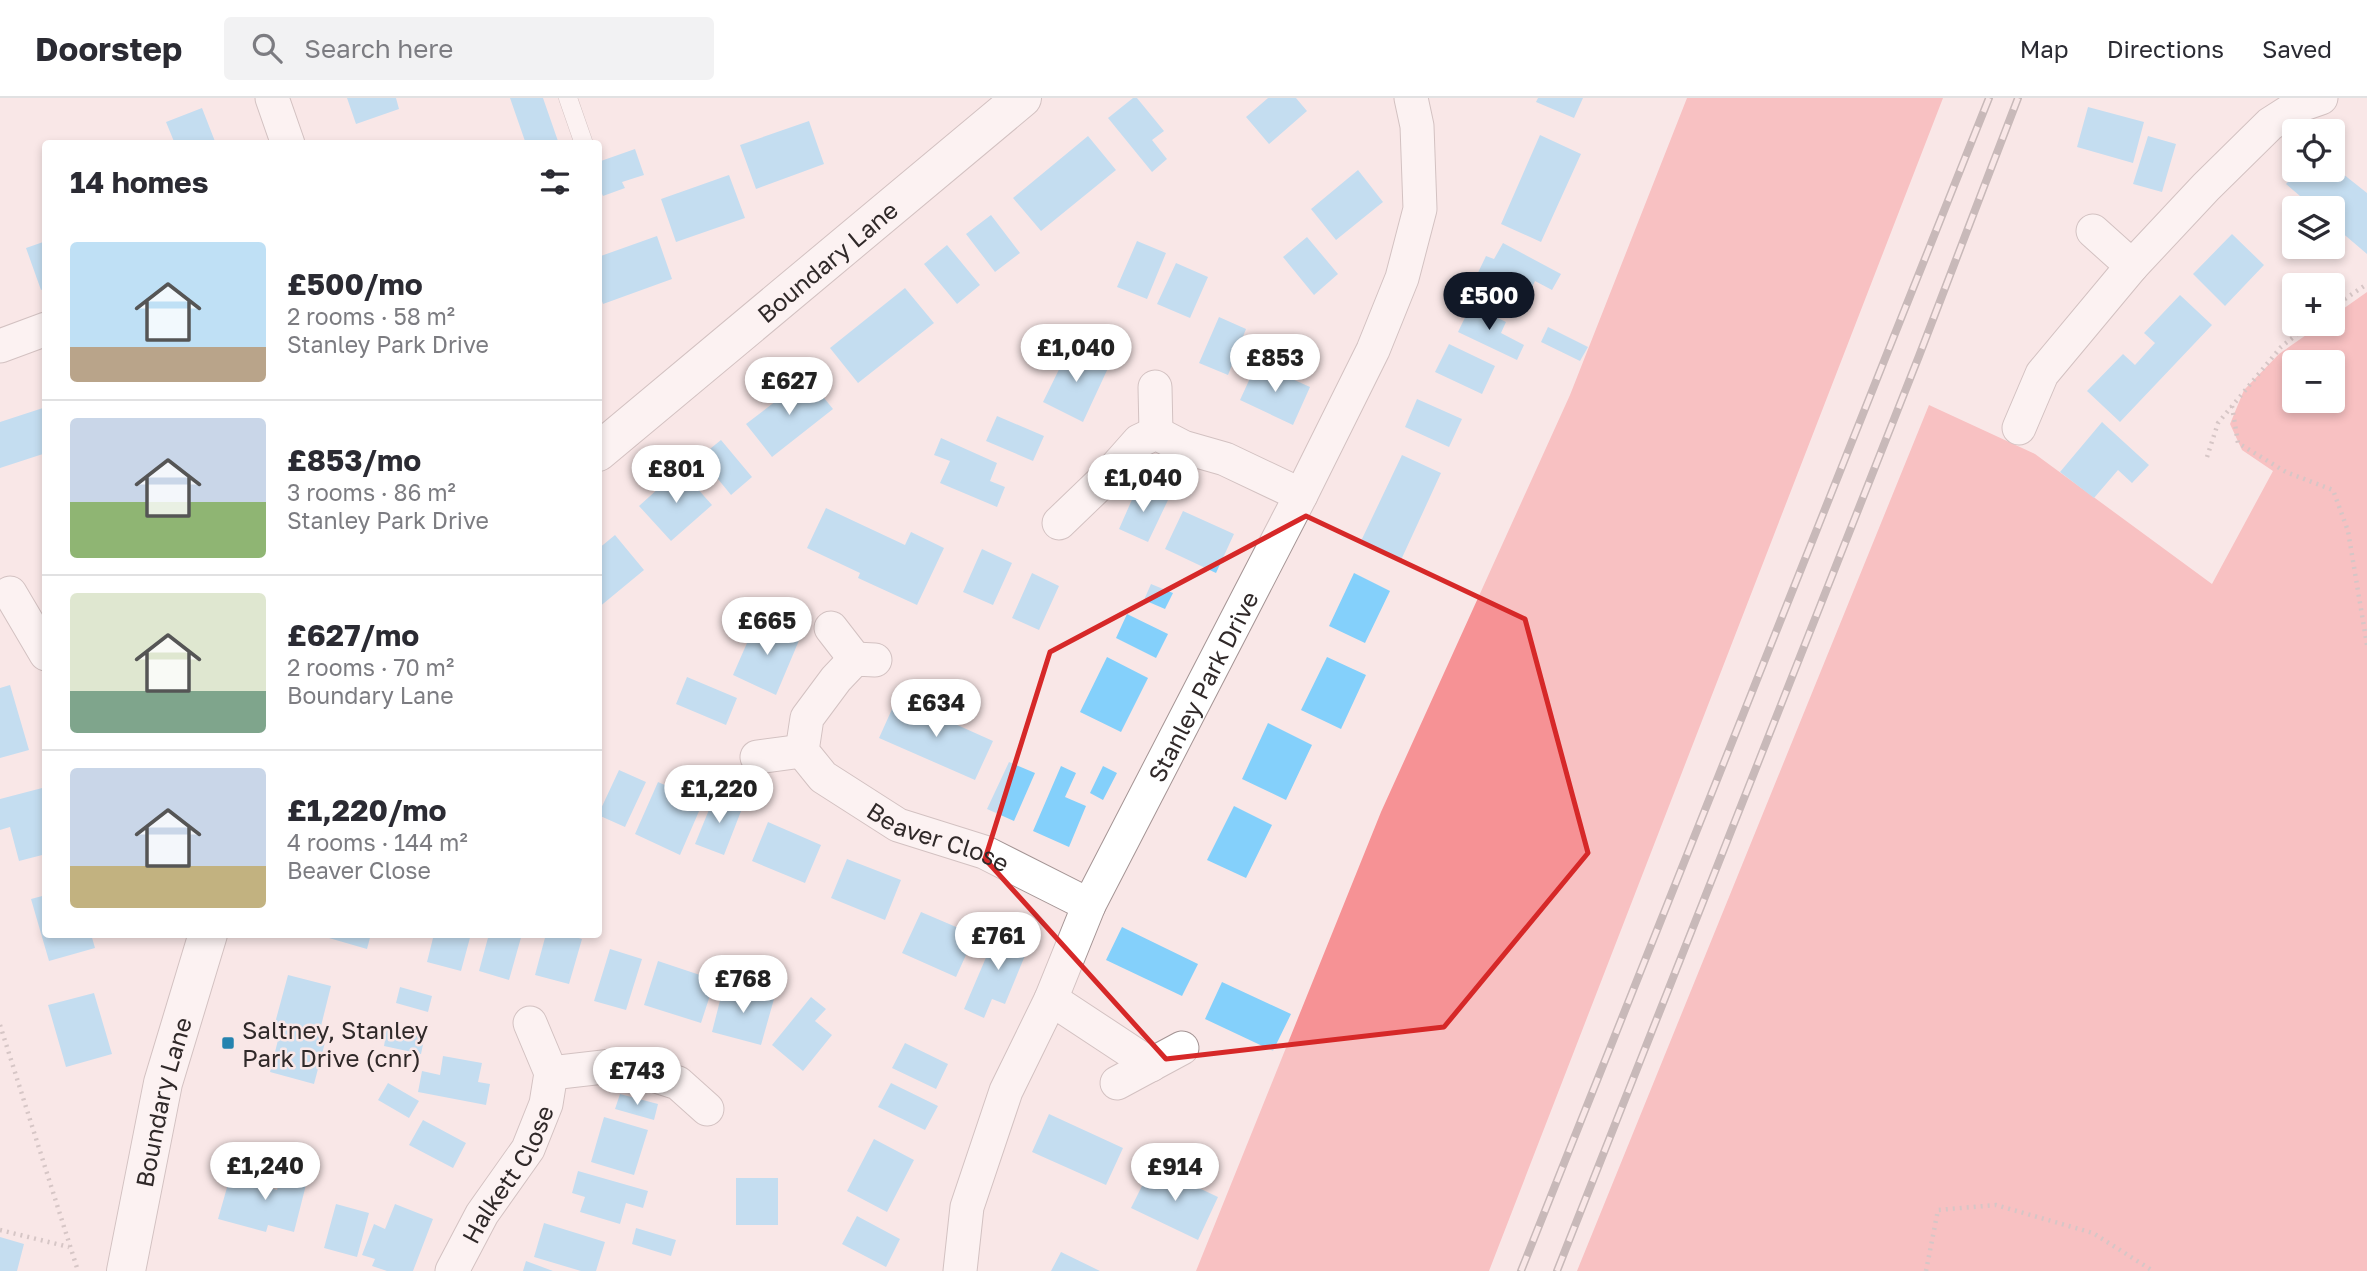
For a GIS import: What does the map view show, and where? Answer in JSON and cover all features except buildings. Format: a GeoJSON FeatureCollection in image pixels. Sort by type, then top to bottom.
{"type":"FeatureCollection","features":[{"type":"Feature","properties":{"kind":"street"},"geometry":{"type":"LineString","coordinates":[[272,98],[287,140]]}},
{"type":"Feature","properties":{"kind":"street","name":"Boundary Lane"},"geometry":{"type":"LineString","coordinates":[[602,449],[1022,98]]}},
{"type":"Feature","properties":{"kind":"street","name":"Stanley Park Drive"},"geometry":{"type":"LineString","coordinates":[[960,1271],[967,1207],[1006,1091],[1051,999],[1089,905],[1301,495],[1373,350],[1402,278],[1420,209],[1417,126],[1411,98]]}},
{"type":"Feature","properties":{"kind":"street"},"geometry":{"type":"LineString","coordinates":[[2019,428],[2042,374],[2132,266],[2270,124],[2298,106],[2320,98]]}},
{"type":"Feature","properties":{"kind":"street"},"geometry":{"type":"LineString","coordinates":[[2094,231],[2132,266]]}},
{"type":"Feature","properties":{"kind":"street"},"geometry":{"type":"LineString","coordinates":[[0,346],[42,330]]}},
{"type":"Feature","properties":{"kind":"street"},"geometry":{"type":"LineString","coordinates":[[1155,387],[1156,433]]}},
{"type":"Feature","properties":{"kind":"street"},"geometry":{"type":"LineString","coordinates":[[1156,433],[1183,447],[1225,459],[1301,495]]}},
{"type":"Feature","properties":{"kind":"street"},"geometry":{"type":"LineString","coordinates":[[1059,523],[1108,476],[1139,441],[1156,433]]}},
{"type":"Feature","properties":{"kind":"street"},"geometry":{"type":"LineString","coordinates":[[10,593],[42,647]]}},
{"type":"Feature","properties":{"kind":"street"},"geometry":{"type":"LineString","coordinates":[[757,757],[802,751],[807,718],[836,679],[865,660],[831,628]]}},
{"type":"Feature","properties":{"kind":"street","name":"Beaver Close"},"geometry":{"type":"LineString","coordinates":[[802,751],[822,777],[898,825],[984,852],[1089,905]]}},
{"type":"Feature","properties":{"kind":"street","name":"Boundary Lane"},"geometry":{"type":"LineString","coordinates":[[126,1271],[163,1083],[207,938]]}},
{"type":"Feature","properties":{"kind":"street"},"geometry":{"type":"LineString","coordinates":[[1051,999],[1151,1065]]}},
{"type":"Feature","properties":{"kind":"street","name":"Halkett Close"},"geometry":{"type":"LineString","coordinates":[[452,1271],[482,1214],[528,1149],[546,1104],[551,1073],[530,1023]]}},
{"type":"Feature","properties":{"kind":"street"},"geometry":{"type":"LineString","coordinates":[[1118,1083],[1182,1048]]}},
{"type":"Feature","properties":{"kind":"street","name":"Halkett Close"},"geometry":{"type":"LineString","coordinates":[[551,1073],[612,1066],[647,1073],[678,1083],[707,1109]]}},
{"type":"Feature","properties":{"kind":"lane"},"geometry":{"type":"LineString","coordinates":[[568,98],[583,140]]}},
{"type":"Feature","properties":{"kind":"path"},"geometry":{"type":"LineString","coordinates":[[2345,298],[2367,284]]}},
{"type":"Feature","properties":{"kind":"path"},"geometry":{"type":"LineString","coordinates":[[2207,457],[2218,423],[2281,347],[2295,336]]}},
{"type":"Feature","properties":{"kind":"path"},"geometry":{"type":"LineString","coordinates":[[2232,406],[2238,443],[2286,472],[2333,490],[2348,531],[2367,645]]}},
{"type":"Feature","properties":{"kind":"path"},"geometry":{"type":"LineString","coordinates":[[0,1025],[78,1271]]}},
{"type":"Feature","properties":{"kind":"path"},"geometry":{"type":"LineString","coordinates":[[1926,1271],[1938,1210],[1996,1205],[2093,1233],[2153,1271]]}},
{"type":"Feature","properties":{"kind":"path"},"geometry":{"type":"LineString","coordinates":[[0,1230],[70,1248]]}},
{"type":"Feature","properties":{"kind":"highlighted area"},"geometry":{"type":"Polygon","coordinates":[[[1306,516],[1525,619],[1588,853],[1444,1027],[1166,1059],[985,859],[1050,652],[1306,516]]]}},
{"type":"Feature","properties":{"kind":"shaded area"},"geometry":{"type":"Polygon","coordinates":[[[1687,98],[1943,98],[1489,1271],[1196,1271],[1381,812],[1570,395],[1687,98]]]}},
{"type":"Feature","properties":{"kind":"shaded area"},"geometry":{"type":"Polygon","coordinates":[[[2367,292],[2367,1271],[1577,1271],[1929,405],[2035,454],[2212,584],[2273,471],[2242,450],[2230,424],[2244,390],[2282,352],[2282,413],[2345,413],[2345,350],[2285,350],[2305,336],[2345,336],[2345,308],[2367,292]]]}},
{"type":"Feature","properties":{"kind":"railway"},"geometry":{"type":"LineString","coordinates":[[1521,1271],[1989,98]]}},
{"type":"Feature","properties":{"kind":"railway"},"geometry":{"type":"LineString","coordinates":[[1557,1271],[1919,356],[2018,98]]}},
{"type":"Feature","properties":{"kind":"place","name":"Saltney, Stanley Park Drive (cnr)"},"geometry":{"type":"Point","coordinates":[228,1043]}}]}
